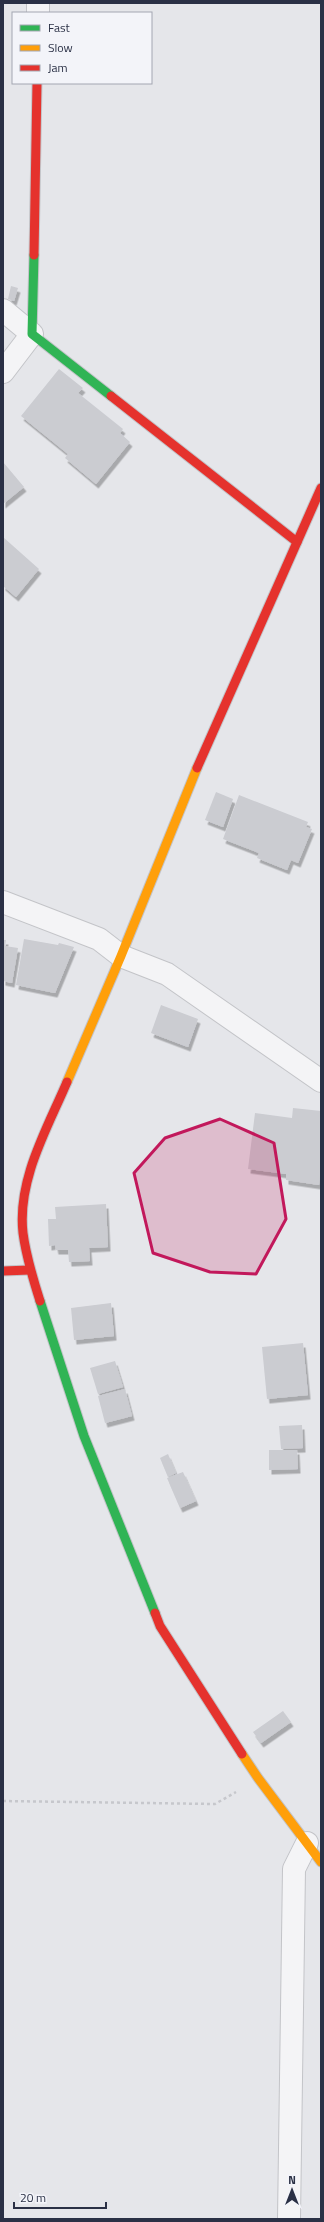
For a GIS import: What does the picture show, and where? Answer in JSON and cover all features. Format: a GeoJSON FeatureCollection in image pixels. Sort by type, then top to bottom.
{"type":"FeatureCollection","features":[{"type":"Feature","properties":{"kind":"street"},"geometry":{"type":"LineString","coordinates":[[3,372],[32,334],[37,84]]}},
{"type":"Feature","properties":{"kind":"street"},"geometry":{"type":"LineString","coordinates":[[3,310],[297,542]]}},
{"type":"Feature","properties":{"kind":"street"},"geometry":{"type":"LineString","coordinates":[[321,488],[184,797],[120,956],[33,1162],[24,1196],[23,1232],[30,1270],[84,1436],[160,1626],[258,1778],[321,1862]]}},
{"type":"Feature","properties":{"kind":"street"},"geometry":{"type":"LineString","coordinates":[[3,902],[99,939],[120,956],[167,974],[321,1081]]}},
{"type":"Feature","properties":{"kind":"street"},"geometry":{"type":"LineString","coordinates":[[3,1271],[30,1270]]}},
{"type":"Feature","properties":{"kind":"street"},"geometry":{"type":"LineString","coordinates":[[289,2219],[294,1869],[307,1843]]}},
{"type":"Feature","properties":{"kind":"path"},"geometry":{"type":"LineString","coordinates":[[3,1801],[215,1804],[258,1778]]}},
{"type":"Feature","properties":{"kind":"highlighted area"},"geometry":{"type":"Polygon","coordinates":[[[220,1119],[274,1143],[286,1219],[256,1274],[210,1272],[153,1253],[134,1173],[165,1138],[220,1119]]]}},
{"type":"Feature","properties":{"kind":"building"},"geometry":{"type":"Polygon","coordinates":[[[11,286],[18,288],[14,301],[8,299],[11,286]]]}},
{"type":"Feature","properties":{"kind":"building"},"geometry":{"type":"Polygon","coordinates":[[[59,369],[83,388],[78,393],[123,429],[120,433],[130,442],[96,484],[65,458],[68,454],[21,416],[59,369]]]}},
{"type":"Feature","properties":{"kind":"building"},"geometry":{"type":"Polygon","coordinates":[[[3,462],[24,487],[3,504],[3,462]]]}},
{"type":"Feature","properties":{"kind":"building"},"geometry":{"type":"Polygon","coordinates":[[[3,537],[39,569],[16,597],[3,586],[3,537]]]}},
{"type":"Feature","properties":{"kind":"building"},"geometry":{"type":"Polygon","coordinates":[[[216,792],[233,799],[223,827],[205,820],[216,792]]]}},
{"type":"Feature","properties":{"kind":"building"},"geometry":{"type":"Polygon","coordinates":[[[239,795],[308,822],[306,827],[312,829],[298,863],[291,860],[287,870],[257,858],[259,853],[223,839],[239,795]]]}},
{"type":"Feature","properties":{"kind":"building"},"geometry":{"type":"Polygon","coordinates":[[[24,939],[58,945],[59,943],[74,947],[55,993],[16,985],[24,939]]]}},
{"type":"Feature","properties":{"kind":"building"},"geometry":{"type":"Polygon","coordinates":[[[3,940],[6,940],[5,946],[18,948],[12,983],[3,981],[3,940]]]}},
{"type":"Feature","properties":{"kind":"building"},"geometry":{"type":"Polygon","coordinates":[[[161,1005],[198,1019],[188,1047],[151,1033],[161,1005]]]}},
{"type":"Feature","properties":{"kind":"building"},"geometry":{"type":"Polygon","coordinates":[[[293,1108],[321,1111],[321,1167],[319,1185],[286,1180],[286,1174],[248,1169],[255,1113],[292,1118],[293,1108]]]}},
{"type":"Feature","properties":{"kind":"building"},"geometry":{"type":"Polygon","coordinates":[[[106,1204],[108,1247],[89,1248],[90,1261],[69,1262],[68,1250],[56,1250],[55,1245],[49,1246],[48,1219],[56,1219],[55,1207],[106,1204]]]}},
{"type":"Feature","properties":{"kind":"building"},"geometry":{"type":"Polygon","coordinates":[[[111,1303],[114,1336],[74,1340],[71,1308],[111,1303]]]}},
{"type":"Feature","properties":{"kind":"building"},"geometry":{"type":"Polygon","coordinates":[[[303,1343],[308,1395],[267,1399],[262,1347],[303,1343]]]}},
{"type":"Feature","properties":{"kind":"building"},"geometry":{"type":"Polygon","coordinates":[[[115,1361],[123,1387],[98,1394],[90,1368],[115,1361]]]}},
{"type":"Feature","properties":{"kind":"building"},"geometry":{"type":"Polygon","coordinates":[[[125,1389],[132,1416],[105,1423],[98,1396],[125,1389]]]}},
{"type":"Feature","properties":{"kind":"building"},"geometry":{"type":"Polygon","coordinates":[[[302,1425],[303,1448],[281,1449],[279,1426],[302,1425]]]}},
{"type":"Feature","properties":{"kind":"building"},"geometry":{"type":"Polygon","coordinates":[[[269,1450],[297,1450],[298,1469],[269,1470],[269,1450]]]}},
{"type":"Feature","properties":{"kind":"building"},"geometry":{"type":"Polygon","coordinates":[[[168,1454],[176,1473],[168,1477],[160,1458],[168,1454]]]}},
{"type":"Feature","properties":{"kind":"building"},"geometry":{"type":"Polygon","coordinates":[[[183,1472],[196,1501],[180,1508],[167,1478],[183,1472]]]}},
{"type":"Feature","properties":{"kind":"building"},"geometry":{"type":"Polygon","coordinates":[[[283,1711],[291,1722],[261,1743],[253,1732],[283,1711]]]}},
{"type":"Feature","properties":{"kind":"traffic: fast"},"geometry":{"type":"LineString","coordinates":[[34,255],[32,334],[111,396]]}},
{"type":"Feature","properties":{"kind":"traffic: fast"},"geometry":{"type":"LineString","coordinates":[[40,1301],[84,1436],[155,1613]]}},
{"type":"Feature","properties":{"kind":"traffic: slow"},"geometry":{"type":"LineString","coordinates":[[67,1082],[121,956],[197,768]]}},
{"type":"Feature","properties":{"kind":"traffic: slow"},"geometry":{"type":"LineString","coordinates":[[242,1754],[258,1778],[321,1862]]}},
{"type":"Feature","properties":{"kind":"traffic: jam"},"geometry":{"type":"LineString","coordinates":[[34,255],[37,84]]}},
{"type":"Feature","properties":{"kind":"traffic: jam"},"geometry":{"type":"LineString","coordinates":[[111,396],[297,542]]}},
{"type":"Feature","properties":{"kind":"traffic: jam"},"geometry":{"type":"LineString","coordinates":[[197,768],[321,488]]}},
{"type":"Feature","properties":{"kind":"traffic: jam"},"geometry":{"type":"LineString","coordinates":[[40,1301],[24,1242],[22,1213],[29,1174],[35,1155],[67,1082]]}},
{"type":"Feature","properties":{"kind":"traffic: jam"},"geometry":{"type":"LineString","coordinates":[[3,1271],[30,1270]]}},
{"type":"Feature","properties":{"kind":"traffic: jam"},"geometry":{"type":"LineString","coordinates":[[155,1613],[160,1626],[242,1754]]}}]}
